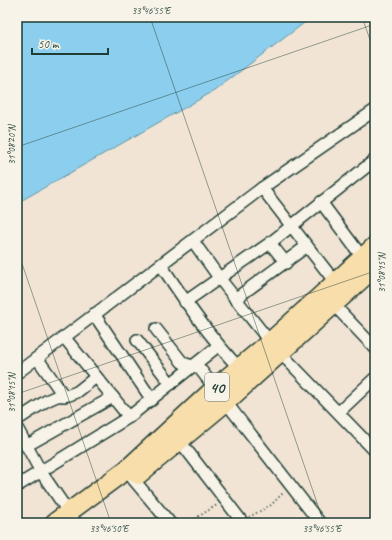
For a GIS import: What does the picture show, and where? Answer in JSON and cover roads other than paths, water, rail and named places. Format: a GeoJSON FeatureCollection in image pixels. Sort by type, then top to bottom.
{"type":"FeatureCollection","features":[{"type":"Feature","properties":{"kind":"highway","name":"40"},"geometry":{"type":"LineString","coordinates":[[74,520],[126,470],[221,395],[275,347],[335,282],[371,257]]}},
{"type":"Feature","properties":{"kind":"highway","name":"40"},"geometry":{"type":"LineString","coordinates":[[54,523],[74,520],[133,479],[179,440],[221,395],[239,368],[275,347],[334,305],[371,257]]}},
{"type":"Feature","properties":{"kind":"street"},"geometry":{"type":"LineString","coordinates":[[17,372],[262,188],[375,110]]}},
{"type":"Feature","properties":{"kind":"street"},"geometry":{"type":"LineString","coordinates":[[185,302],[270,243],[375,160]]}},
{"type":"Feature","properties":{"kind":"street"},"geometry":{"type":"LineString","coordinates":[[262,188],[335,282]]}},
{"type":"Feature","properties":{"kind":"street"},"geometry":{"type":"LineString","coordinates":[[321,202],[371,257]]}},
{"type":"Feature","properties":{"kind":"street"},"geometry":{"type":"LineString","coordinates":[[193,241],[235,299],[275,347],[339,412],[375,452]]}},
{"type":"Feature","properties":{"kind":"street"},"geometry":{"type":"LineString","coordinates":[[270,243],[286,263]]}},
{"type":"Feature","properties":{"kind":"street"},"geometry":{"type":"LineString","coordinates":[[235,299],[286,263],[307,246]]}},
{"type":"Feature","properties":{"kind":"street"},"geometry":{"type":"LineString","coordinates":[[160,265],[185,302],[218,346],[239,368]]}},
{"type":"Feature","properties":{"kind":"street"},"geometry":{"type":"LineString","coordinates":[[334,305],[375,348]]}},
{"type":"Feature","properties":{"kind":"street"},"geometry":{"type":"LineString","coordinates":[[94,314],[152,400]]}},
{"type":"Feature","properties":{"kind":"street"},"geometry":{"type":"LineString","coordinates":[[156,329],[182,362],[186,365],[195,365],[200,369],[320,523]]}},
{"type":"Feature","properties":{"kind":"street"},"geometry":{"type":"LineString","coordinates":[[64,337],[130,417]]}},
{"type":"Feature","properties":{"kind":"street"},"geometry":{"type":"LineString","coordinates":[[137,340],[171,384]]}},
{"type":"Feature","properties":{"kind":"street"},"geometry":{"type":"LineString","coordinates":[[17,486],[130,417],[218,346]]}},
{"type":"Feature","properties":{"kind":"street"},"geometry":{"type":"LineString","coordinates":[[37,358],[64,396]]}},
{"type":"Feature","properties":{"kind":"street"},"geometry":{"type":"LineString","coordinates":[[17,420],[46,401],[57,396],[64,396],[77,392],[96,377]]}},
{"type":"Feature","properties":{"kind":"street"},"geometry":{"type":"LineString","coordinates":[[339,412],[375,378]]}},
{"type":"Feature","properties":{"kind":"street"},"geometry":{"type":"LineString","coordinates":[[26,446],[113,397]]}},
{"type":"Feature","properties":{"kind":"street"},"geometry":{"type":"LineString","coordinates":[[17,428],[41,472],[74,520]]}},
{"type":"Feature","properties":{"kind":"street"},"geometry":{"type":"LineString","coordinates":[[179,440],[242,522]]}},
{"type":"Feature","properties":{"kind":"street"},"geometry":{"type":"LineString","coordinates":[[133,479],[170,523]]}},
{"type":"Feature","properties":{"kind":"water"},"geometry":{"type":"Polygon","coordinates":[[[17,17],[312,17],[214,91],[17,203],[17,17]]]}}]}
